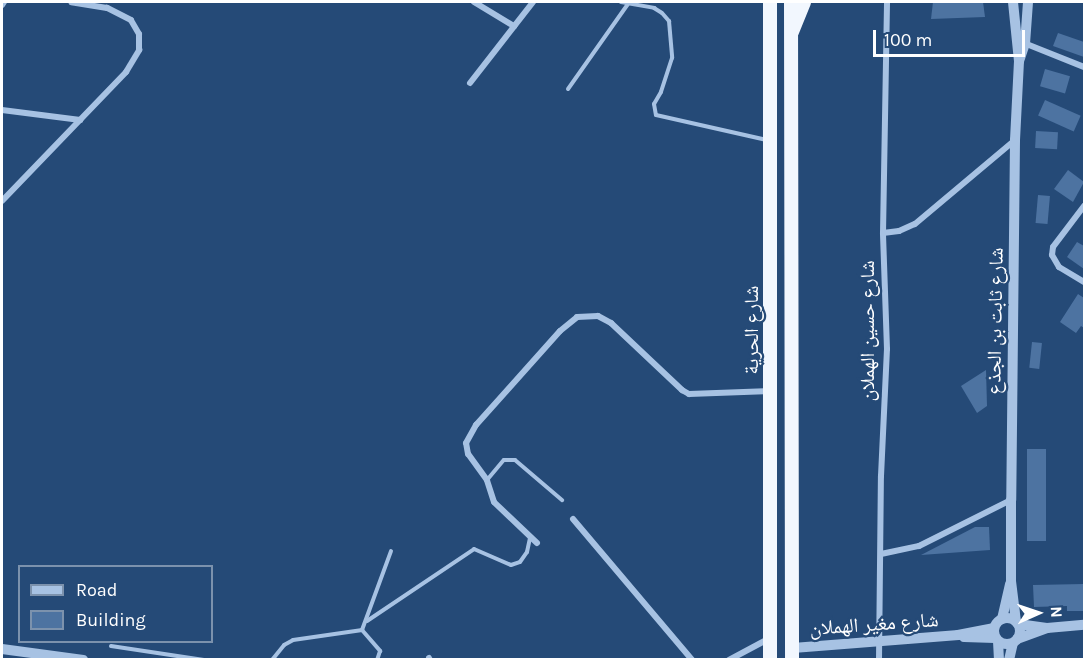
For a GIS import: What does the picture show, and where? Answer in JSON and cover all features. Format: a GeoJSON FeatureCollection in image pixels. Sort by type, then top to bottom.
{"type":"FeatureCollection","features":[{"type":"Feature","properties":{"kind":"highway","name":"شارع الحرية"},"geometry":{"type":"LineString","coordinates":[[770,2],[772,141],[770,660]]}},
{"type":"Feature","properties":{"kind":"highway","name":"شارع الحرية"},"geometry":{"type":"LineString","coordinates":[[791,2],[793,654]]}},
{"type":"Feature","properties":{"kind":"highway"},"geometry":{"type":"LineString","coordinates":[[791,34],[804,2]]}},
{"type":"Feature","properties":{"kind":"street"},"geometry":{"type":"LineString","coordinates":[[2,201],[126,72],[139,50],[140,41],[136,26],[122,13],[71,2]]}},
{"type":"Feature","properties":{"kind":"street"},"geometry":{"type":"LineString","coordinates":[[474,2],[514,26]]}},
{"type":"Feature","properties":{"kind":"street"},"geometry":{"type":"LineString","coordinates":[[470,83],[533,2]]}},
{"type":"Feature","properties":{"kind":"street","name":"شارع حسين الهملان"},"geometry":{"type":"LineString","coordinates":[[879,660],[886,349],[883,233],[887,2]]}},
{"type":"Feature","properties":{"kind":"street","name":"شارع ثابت بن الجذع"},"geometry":{"type":"LineString","coordinates":[[1013,2],[1020,42]]}},
{"type":"Feature","properties":{"kind":"street","name":"شارع ثابت بن الجذع"},"geometry":{"type":"LineString","coordinates":[[1015,641],[1017,623],[1011,581],[1011,500],[1015,140],[1020,42],[1028,2]]}},
{"type":"Feature","properties":{"kind":"street"},"geometry":{"type":"LineString","coordinates":[[1020,42],[1084,67]]}},
{"type":"Feature","properties":{"kind":"street"},"geometry":{"type":"LineString","coordinates":[[2,110],[80,120]]}},
{"type":"Feature","properties":{"kind":"street"},"geometry":{"type":"LineString","coordinates":[[883,233],[899,231],[915,224],[1015,140]]}},
{"type":"Feature","properties":{"kind":"street"},"geometry":{"type":"LineString","coordinates":[[1084,206],[1053,247],[1052,255],[1059,267],[1084,282]]}},
{"type":"Feature","properties":{"kind":"street"},"geometry":{"type":"LineString","coordinates":[[537,543],[494,502],[487,480],[468,454],[466,443],[470,433],[546,347],[577,317],[598,316],[611,323],[686,392],[771,391]]}},
{"type":"Feature","properties":{"kind":"street"},"geometry":{"type":"LineString","coordinates":[[881,554],[919,546],[1011,500]]}},
{"type":"Feature","properties":{"kind":"street"},"geometry":{"type":"LineString","coordinates":[[573,519],[692,660]]}},
{"type":"Feature","properties":{"kind":"street","name":"شارع ثابت بن الجذع"},"geometry":{"type":"LineString","coordinates":[[999,660],[997,632],[1011,581]]}},
{"type":"Feature","properties":{"kind":"street"},"geometry":{"type":"LineString","coordinates":[[997,632],[1017,623],[1047,628],[1084,626]]}},
{"type":"Feature","properties":{"kind":"street"},"geometry":{"type":"LineString","coordinates":[[997,632],[1015,641],[1047,628]]}},
{"type":"Feature","properties":{"kind":"street","name":"شارع مغير الهملان"},"geometry":{"type":"LineString","coordinates":[[793,654],[879,642],[997,632]]}},
{"type":"Feature","properties":{"kind":"street"},"geometry":{"type":"LineString","coordinates":[[729,660],[771,638]]}},
{"type":"Feature","properties":{"kind":"street"},"geometry":{"type":"LineString","coordinates":[[1009,660],[1015,641]]}},
{"type":"Feature","properties":{"kind":"street"},"geometry":{"type":"LineString","coordinates":[[2,649],[83,660]]}},
{"type":"Feature","properties":{"kind":"lane"},"geometry":{"type":"LineString","coordinates":[[621,2],[654,8],[669,21],[672,58],[664,85],[654,104],[656,115],[772,141]]}},
{"type":"Feature","properties":{"kind":"lane"},"geometry":{"type":"LineString","coordinates":[[568,89],[628,4]]}},
{"type":"Feature","properties":{"kind":"lane"},"geometry":{"type":"LineString","coordinates":[[487,480],[504,460],[515,460],[562,500]]}},
{"type":"Feature","properties":{"kind":"lane"},"geometry":{"type":"LineString","coordinates":[[367,621],[474,549],[511,565],[520,562],[527,552],[531,536]]}},
{"type":"Feature","properties":{"kind":"lane"},"geometry":{"type":"LineString","coordinates":[[362,630],[391,550]]}},
{"type":"Feature","properties":{"kind":"lane"},"geometry":{"type":"LineString","coordinates":[[272,660],[284,645],[293,640],[362,630]]}},
{"type":"Feature","properties":{"kind":"lane"},"geometry":{"type":"LineString","coordinates":[[362,630],[380,651],[377,660]]}},
{"type":"Feature","properties":{"kind":"lane"},"geometry":{"type":"LineString","coordinates":[[111,646],[204,660]]}},
{"type":"Feature","properties":{"kind":"building"},"geometry":{"type":"Polygon","coordinates":[[[933,2],[983,2],[985,17],[931,19],[933,2]]]}},
{"type":"Feature","properties":{"kind":"building"},"geometry":{"type":"Polygon","coordinates":[[[1058,33],[1084,42],[1084,57],[1053,46],[1058,33]]]}},
{"type":"Feature","properties":{"kind":"building"},"geometry":{"type":"Polygon","coordinates":[[[1045,69],[1070,76],[1065,93],[1040,86],[1045,69]]]}},
{"type":"Feature","properties":{"kind":"building"},"geometry":{"type":"Polygon","coordinates":[[[1045,100],[1081,116],[1074,131],[1038,116],[1045,100]]]}},
{"type":"Feature","properties":{"kind":"building"},"geometry":{"type":"Polygon","coordinates":[[[1036,131],[1058,132],[1057,149],[1035,148],[1036,131]]]}},
{"type":"Feature","properties":{"kind":"building"},"geometry":{"type":"Polygon","coordinates":[[[1068,170],[1084,182],[1073,202],[1054,189],[1068,170]]]}},
{"type":"Feature","properties":{"kind":"building"},"geometry":{"type":"Polygon","coordinates":[[[1038,195],[1050,196],[1048,224],[1036,223],[1038,195]]]}},
{"type":"Feature","properties":{"kind":"building"},"geometry":{"type":"Polygon","coordinates":[[[1077,242],[1084,246],[1084,269],[1067,257],[1077,242]]]}},
{"type":"Feature","properties":{"kind":"building"},"geometry":{"type":"Polygon","coordinates":[[[1078,294],[1084,298],[1084,328],[1081,326],[1076,333],[1060,322],[1078,294]]]}},
{"type":"Feature","properties":{"kind":"building"},"geometry":{"type":"Polygon","coordinates":[[[1032,342],[1042,343],[1039,369],[1029,368],[1032,342]]]}},
{"type":"Feature","properties":{"kind":"building"},"geometry":{"type":"Polygon","coordinates":[[[986,370],[987,406],[977,413],[961,386],[986,370]]]}},
{"type":"Feature","properties":{"kind":"building"},"geometry":{"type":"Polygon","coordinates":[[[1027,449],[1046,449],[1046,541],[1027,541],[1027,449]]]}},
{"type":"Feature","properties":{"kind":"building"},"geometry":{"type":"Polygon","coordinates":[[[975,527],[989,527],[990,550],[921,555],[975,527]]]}},
{"type":"Feature","properties":{"kind":"building"},"geometry":{"type":"Polygon","coordinates":[[[1084,584],[1084,611],[1067,611],[1067,606],[1034,607],[1033,585],[1084,584]]]}}]}
